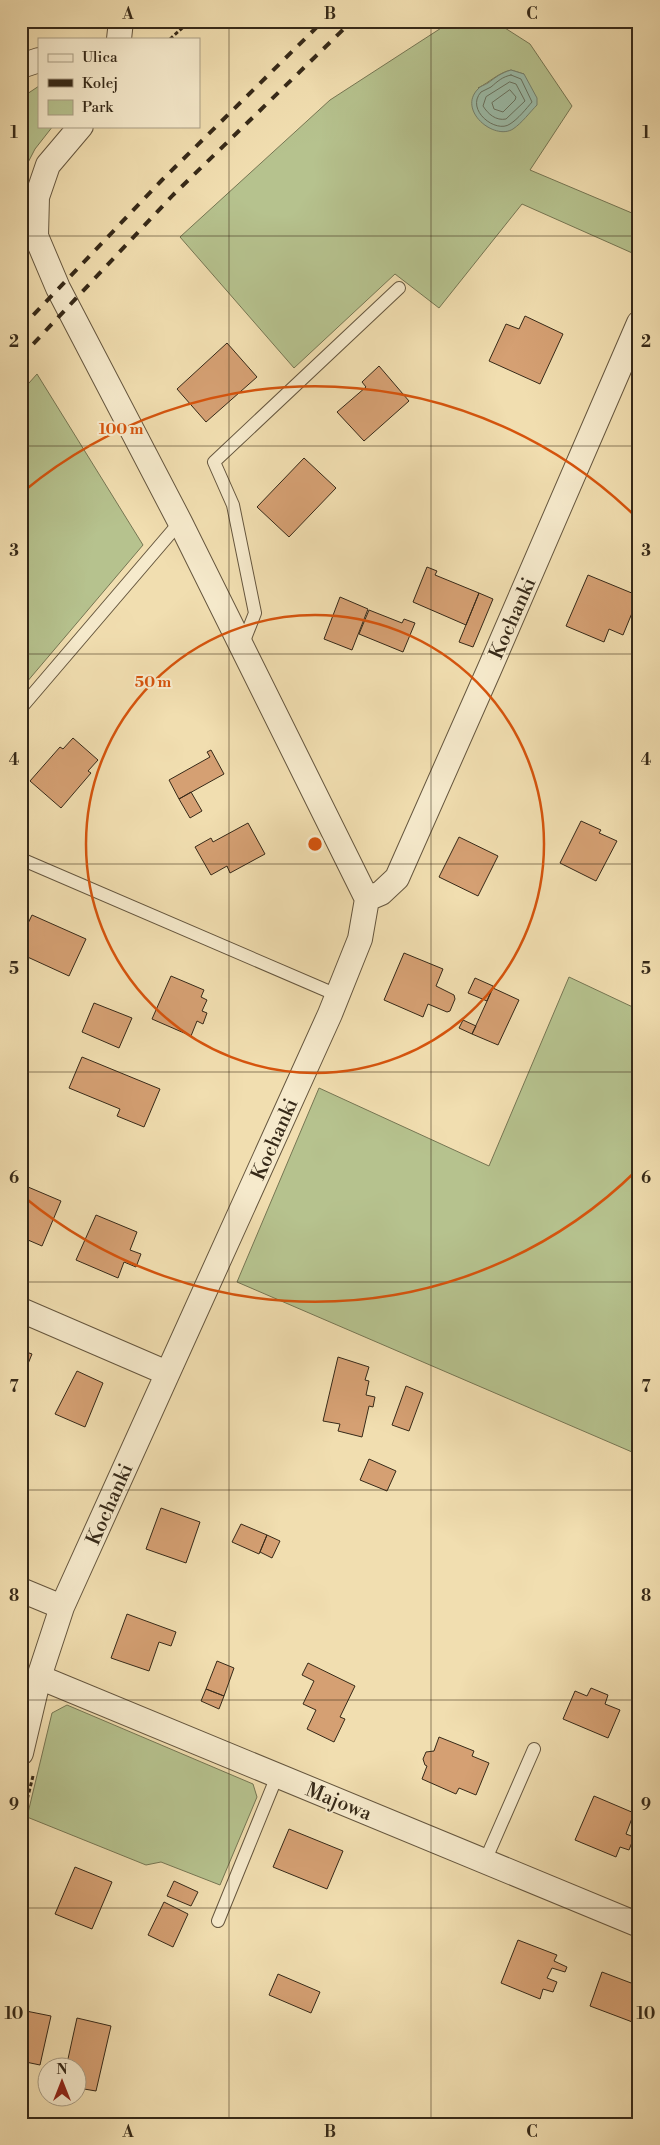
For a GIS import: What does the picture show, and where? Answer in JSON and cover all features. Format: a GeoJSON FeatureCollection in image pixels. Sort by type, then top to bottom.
{"type":"FeatureCollection","features":[{"type":"Feature","properties":{"kind":"street"},"geometry":{"type":"LineString","coordinates":[[21,66],[38,60]]}},
{"type":"Feature","properties":{"kind":"street"},"geometry":{"type":"LineString","coordinates":[[79,128],[48,165],[37,197],[36,236],[58,288],[180,522],[367,899]]}},
{"type":"Feature","properties":{"kind":"street","name":"Kochanki"},"geometry":{"type":"LineString","coordinates":[[23,1737],[38,1677],[62,1607],[337,996],[360,939],[367,899],[381,893],[397,878],[639,323]]}},
{"type":"Feature","properties":{"kind":"street"},"geometry":{"type":"LineString","coordinates":[[21,1310],[168,1373]]}},
{"type":"Feature","properties":{"kind":"street"},"geometry":{"type":"LineString","coordinates":[[21,1590],[62,1607]]}},
{"type":"Feature","properties":{"kind":"street","name":"Majowa"},"geometry":{"type":"LineString","coordinates":[[38,1677],[639,1925]]}},
{"type":"Feature","properties":{"kind":"lane"},"geometry":{"type":"LineString","coordinates":[[242,646],[255,613],[233,505],[214,462],[399,288]]}},
{"type":"Feature","properties":{"kind":"lane"},"geometry":{"type":"LineString","coordinates":[[21,708],[180,522]]}},
{"type":"Feature","properties":{"kind":"lane"},"geometry":{"type":"LineString","coordinates":[[21,859],[337,996]]}},
{"type":"Feature","properties":{"kind":"lane"},"geometry":{"type":"LineString","coordinates":[[485,1861],[534,1749]]}},
{"type":"Feature","properties":{"kind":"lane"},"geometry":{"type":"LineString","coordinates":[[218,1921],[277,1776]]}},
{"type":"Feature","properties":{"kind":"path"},"geometry":{"type":"LineString","coordinates":[[171,38],[190,21]]}},
{"type":"Feature","properties":{"kind":"green space"},"geometry":{"type":"Polygon","coordinates":[[[452,21],[494,21],[530,44],[572,106],[530,170],[639,216],[639,256],[522,204],[439,308],[395,274],[294,368],[180,237],[330,100],[452,21]],[[511,70],[506,71],[478,88],[524,74],[511,70]]]}},
{"type":"Feature","properties":{"kind":"green space"},"geometry":{"type":"Polygon","coordinates":[[[38,87],[38,128],[51,128],[35,149],[21,176],[21,98],[38,87]]]}},
{"type":"Feature","properties":{"kind":"green space"},"geometry":{"type":"Polygon","coordinates":[[[37,374],[143,545],[26,683],[21,683],[21,392],[37,374]]]}},
{"type":"Feature","properties":{"kind":"green space"},"geometry":{"type":"Polygon","coordinates":[[[569,977],[639,1010],[639,1455],[237,1282],[319,1088],[489,1166],[569,977]]]}},
{"type":"Feature","properties":{"kind":"green space"},"geometry":{"type":"Polygon","coordinates":[[[67,1705],[253,1784],[257,1797],[220,1885],[161,1862],[146,1865],[27,1817],[52,1713],[67,1705]]]}},
{"type":"Feature","properties":{"kind":"water"},"geometry":{"type":"Polygon","coordinates":[[[511,70],[524,74],[537,98],[537,105],[513,129],[505,132],[497,131],[488,127],[475,114],[472,106],[473,97],[480,87],[511,70]]]}},
{"type":"Feature","properties":{"kind":"building"},"geometry":{"type":"Polygon","coordinates":[[[525,316],[563,334],[540,384],[489,361],[506,324],[519,329],[525,316]]]}},
{"type":"Feature","properties":{"kind":"building"},"geometry":{"type":"Polygon","coordinates":[[[227,343],[257,377],[206,422],[177,389],[227,343]]]}},
{"type":"Feature","properties":{"kind":"building"},"geometry":{"type":"Polygon","coordinates":[[[379,366],[409,401],[364,441],[337,412],[366,387],[362,382],[379,366]]]}},
{"type":"Feature","properties":{"kind":"building"},"geometry":{"type":"Polygon","coordinates":[[[304,458],[336,488],[289,537],[257,507],[304,458]]]}},
{"type":"Feature","properties":{"kind":"building"},"geometry":{"type":"Polygon","coordinates":[[[427,567],[437,571],[435,575],[479,593],[466,625],[413,602],[427,567]]]}},
{"type":"Feature","properties":{"kind":"building"},"geometry":{"type":"Polygon","coordinates":[[[588,575],[639,596],[623,635],[609,629],[604,642],[566,626],[588,575]]]}},
{"type":"Feature","properties":{"kind":"building"},"geometry":{"type":"Polygon","coordinates":[[[479,593],[493,599],[473,647],[459,642],[479,593]]]}},
{"type":"Feature","properties":{"kind":"building"},"geometry":{"type":"Polygon","coordinates":[[[340,597],[368,609],[352,650],[324,639],[340,597]]]}},
{"type":"Feature","properties":{"kind":"building"},"geometry":{"type":"Polygon","coordinates":[[[369,610],[402,623],[404,619],[415,623],[403,652],[359,634],[369,610]]]}},
{"type":"Feature","properties":{"kind":"building"},"geometry":{"type":"Polygon","coordinates":[[[73,738],[98,760],[88,771],[91,773],[61,808],[30,781],[60,747],[63,749],[73,738]]]}},
{"type":"Feature","properties":{"kind":"building"},"geometry":{"type":"Polygon","coordinates":[[[211,750],[224,774],[179,799],[169,780],[210,757],[207,752],[211,750]]]}},
{"type":"Feature","properties":{"kind":"building"},"geometry":{"type":"Polygon","coordinates":[[[191,792],[202,811],[190,818],[179,799],[191,792]]]}},
{"type":"Feature","properties":{"kind":"building"},"geometry":{"type":"Polygon","coordinates":[[[581,821],[601,830],[599,833],[617,841],[596,881],[560,863],[581,821]]]}},
{"type":"Feature","properties":{"kind":"building"},"geometry":{"type":"Polygon","coordinates":[[[248,823],[265,854],[230,873],[227,866],[211,875],[195,847],[211,838],[213,842],[248,823]]]}},
{"type":"Feature","properties":{"kind":"building"},"geometry":{"type":"Polygon","coordinates":[[[459,837],[498,856],[478,896],[439,877],[459,837]]]}},
{"type":"Feature","properties":{"kind":"building"},"geometry":{"type":"Polygon","coordinates":[[[32,915],[86,939],[69,976],[21,954],[21,938],[32,915]]]}},
{"type":"Feature","properties":{"kind":"building"},"geometry":{"type":"Polygon","coordinates":[[[404,953],[443,969],[436,986],[454,995],[455,999],[450,1011],[447,1012],[428,1004],[423,1017],[384,1000],[404,953]]]}},
{"type":"Feature","properties":{"kind":"building"},"geometry":{"type":"Polygon","coordinates":[[[171,976],[204,990],[201,997],[207,1000],[202,1011],[207,1013],[203,1024],[197,1021],[191,1036],[152,1019],[171,976]]]}},
{"type":"Feature","properties":{"kind":"building"},"geometry":{"type":"Polygon","coordinates":[[[475,978],[493,986],[487,1001],[468,993],[475,978]]]}},
{"type":"Feature","properties":{"kind":"building"},"geometry":{"type":"Polygon","coordinates":[[[493,988],[519,1000],[498,1045],[472,1034],[493,988]]]}},
{"type":"Feature","properties":{"kind":"building"},"geometry":{"type":"Polygon","coordinates":[[[94,1003],[132,1018],[119,1048],[82,1032],[94,1003]]]}},
{"type":"Feature","properties":{"kind":"building"},"geometry":{"type":"Polygon","coordinates":[[[463,1020],[476,1026],[472,1034],[459,1028],[463,1020]]]}},
{"type":"Feature","properties":{"kind":"building"},"geometry":{"type":"Polygon","coordinates":[[[82,1057],[160,1089],[144,1127],[117,1116],[120,1109],[69,1088],[82,1057]]]}},
{"type":"Feature","properties":{"kind":"building"},"geometry":{"type":"Polygon","coordinates":[[[21,1184],[61,1201],[42,1246],[21,1237],[21,1184]]]}},
{"type":"Feature","properties":{"kind":"building"},"geometry":{"type":"Polygon","coordinates":[[[96,1215],[137,1232],[130,1250],[141,1254],[136,1267],[124,1262],[118,1278],[76,1260],[96,1215]]]}},
{"type":"Feature","properties":{"kind":"building"},"geometry":{"type":"Polygon","coordinates":[[[21,1350],[32,1354],[21,1381],[21,1350]]]}},
{"type":"Feature","properties":{"kind":"building"},"geometry":{"type":"Polygon","coordinates":[[[338,1357],[369,1367],[365,1380],[369,1381],[366,1395],[375,1397],[373,1407],[369,1406],[362,1437],[338,1431],[340,1424],[323,1421],[338,1357]]]}},
{"type":"Feature","properties":{"kind":"building"},"geometry":{"type":"Polygon","coordinates":[[[77,1371],[103,1383],[85,1427],[55,1414],[77,1371]]]}},
{"type":"Feature","properties":{"kind":"building"},"geometry":{"type":"Polygon","coordinates":[[[406,1386],[423,1393],[409,1431],[392,1425],[406,1386]]]}},
{"type":"Feature","properties":{"kind":"building"},"geometry":{"type":"Polygon","coordinates":[[[369,1459],[396,1471],[387,1491],[360,1480],[369,1459]]]}},
{"type":"Feature","properties":{"kind":"building"},"geometry":{"type":"Polygon","coordinates":[[[21,1476],[27,1478],[21,1491],[21,1476]]]}},
{"type":"Feature","properties":{"kind":"building"},"geometry":{"type":"Polygon","coordinates":[[[161,1508],[200,1522],[186,1563],[146,1549],[161,1508]]]}},
{"type":"Feature","properties":{"kind":"building"},"geometry":{"type":"Polygon","coordinates":[[[241,1524],[267,1535],[259,1554],[232,1542],[241,1524]]]}},
{"type":"Feature","properties":{"kind":"building"},"geometry":{"type":"Polygon","coordinates":[[[267,1535],[280,1541],[272,1558],[260,1552],[267,1535]]]}},
{"type":"Feature","properties":{"kind":"building"},"geometry":{"type":"Polygon","coordinates":[[[127,1614],[176,1632],[171,1646],[159,1642],[149,1671],[111,1658],[127,1614]]]}},
{"type":"Feature","properties":{"kind":"building"},"geometry":{"type":"Polygon","coordinates":[[[217,1661],[234,1668],[224,1696],[206,1689],[217,1661]]]}},
{"type":"Feature","properties":{"kind":"building"},"geometry":{"type":"Polygon","coordinates":[[[308,1663],[355,1686],[340,1717],[345,1719],[334,1742],[307,1729],[316,1710],[303,1704],[314,1681],[302,1675],[308,1663]]]}},
{"type":"Feature","properties":{"kind":"building"},"geometry":{"type":"Polygon","coordinates":[[[591,1688],[608,1695],[605,1704],[620,1710],[608,1738],[563,1719],[575,1691],[587,1696],[591,1688]]]}},
{"type":"Feature","properties":{"kind":"building"},"geometry":{"type":"Polygon","coordinates":[[[206,1689],[224,1696],[219,1709],[201,1701],[206,1689]]]}},
{"type":"Feature","properties":{"kind":"building"},"geometry":{"type":"Polygon","coordinates":[[[439,1737],[474,1751],[472,1756],[489,1763],[476,1795],[459,1788],[456,1794],[422,1779],[427,1766],[423,1759],[426,1752],[434,1751],[439,1737]]]}},
{"type":"Feature","properties":{"kind":"building"},"geometry":{"type":"Polygon","coordinates":[[[594,1796],[634,1813],[626,1834],[634,1837],[629,1850],[620,1847],[616,1857],[575,1840],[594,1796]]]}},
{"type":"Feature","properties":{"kind":"building"},"geometry":{"type":"Polygon","coordinates":[[[289,1829],[343,1851],[327,1889],[273,1867],[289,1829]]]}},
{"type":"Feature","properties":{"kind":"building"},"geometry":{"type":"Polygon","coordinates":[[[75,1867],[112,1882],[92,1929],[55,1914],[75,1867]]]}},
{"type":"Feature","properties":{"kind":"building"},"geometry":{"type":"Polygon","coordinates":[[[174,1881],[198,1892],[191,1906],[167,1896],[174,1881]]]}},
{"type":"Feature","properties":{"kind":"building"},"geometry":{"type":"Polygon","coordinates":[[[164,1902],[188,1914],[173,1947],[148,1935],[164,1902]]]}},
{"type":"Feature","properties":{"kind":"building"},"geometry":{"type":"Polygon","coordinates":[[[518,1940],[557,1955],[554,1961],[567,1967],[565,1972],[552,1968],[547,1978],[557,1982],[553,1992],[543,1989],[540,1999],[501,1983],[518,1940]]]}},
{"type":"Feature","properties":{"kind":"building"},"geometry":{"type":"Polygon","coordinates":[[[602,1972],[639,1986],[639,2013],[635,2023],[590,2006],[602,1972]]]}},
{"type":"Feature","properties":{"kind":"building"},"geometry":{"type":"Polygon","coordinates":[[[278,1974],[320,1992],[311,2013],[269,1995],[278,1974]]]}},
{"type":"Feature","properties":{"kind":"building"},"geometry":{"type":"Polygon","coordinates":[[[21,2010],[51,2016],[42,2058],[38,2058],[38,2065],[21,2061],[21,2010]]]}},
{"type":"Feature","properties":{"kind":"building"},"geometry":{"type":"Polygon","coordinates":[[[77,2018],[111,2026],[96,2091],[88,2090],[88,2058],[68,2058],[77,2018]]]}},
{"type":"Feature","properties":{"kind":"railway"},"geometry":{"type":"LineString","coordinates":[[21,328],[162,180],[323,21]]}},
{"type":"Feature","properties":{"kind":"railway"},"geometry":{"type":"LineString","coordinates":[[21,357],[173,195],[352,21]]}}]}
